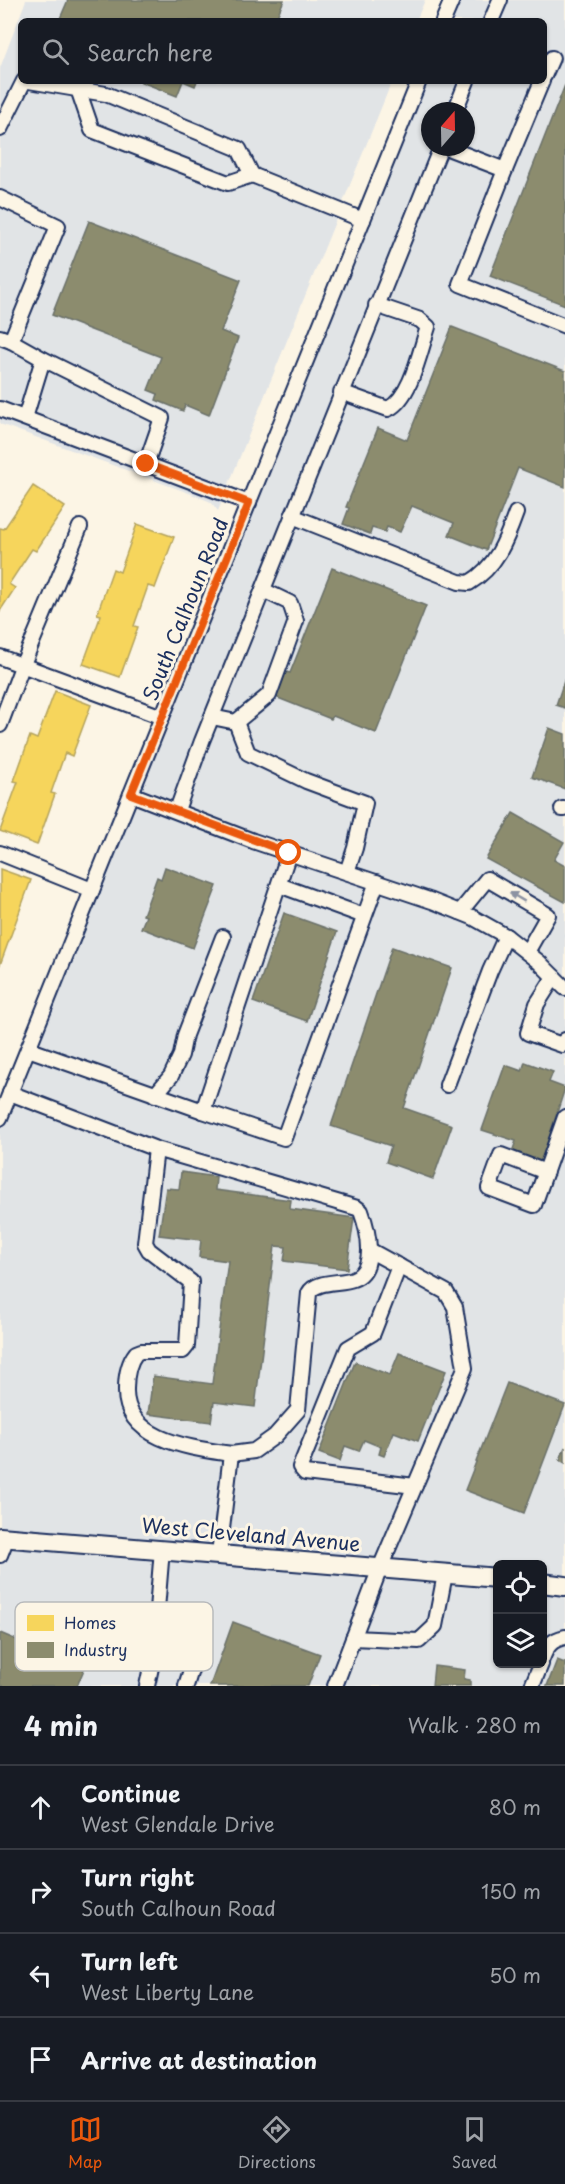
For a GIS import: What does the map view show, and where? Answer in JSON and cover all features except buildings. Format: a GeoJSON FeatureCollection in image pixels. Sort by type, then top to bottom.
{"type":"FeatureCollection","features":[{"type":"Feature","properties":{"kind":"main road","name":"West Cleveland Avenue"},"geometry":{"type":"LineString","coordinates":[[4,1537],[493,1578]]}},
{"type":"Feature","properties":{"kind":"main road"},"geometry":{"type":"LineString","coordinates":[[547,1584],[565,1586]]}},
{"type":"Feature","properties":{"kind":"street"},"geometry":{"type":"LineString","coordinates":[[444,18],[452,0]]}},
{"type":"Feature","properties":{"kind":"street"},"geometry":{"type":"LineString","coordinates":[[492,18],[500,0]]}},
{"type":"Feature","properties":{"kind":"street"},"geometry":{"type":"LineString","coordinates":[[547,69],[552,57]]}},
{"type":"Feature","properties":{"kind":"street"},"geometry":{"type":"LineString","coordinates":[[0,129],[22,84]]}},
{"type":"Feature","properties":{"kind":"street"},"geometry":{"type":"LineString","coordinates":[[47,84],[106,94],[239,149],[252,175]]}},
{"type":"Feature","properties":{"kind":"street","name":"South Calhoun Road"},"geometry":{"type":"LineString","coordinates":[[0,1118],[418,84]]}},
{"type":"Feature","properties":{"kind":"street"},"geometry":{"type":"LineString","coordinates":[[459,102],[466,84]]}},
{"type":"Feature","properties":{"kind":"street"},"geometry":{"type":"LineString","coordinates":[[541,84],[460,284],[565,326]]}},
{"type":"Feature","properties":{"kind":"street"},"geometry":{"type":"LineString","coordinates":[[78,89],[92,130],[228,183],[252,175],[363,220]]}},
{"type":"Feature","properties":{"kind":"street"},"geometry":{"type":"LineString","coordinates":[[177,810],[341,392],[439,156]]}},
{"type":"Feature","properties":{"kind":"street"},"geometry":{"type":"LineString","coordinates":[[468,156],[506,170]]}},
{"type":"Feature","properties":{"kind":"street"},"geometry":{"type":"LineString","coordinates":[[0,198],[58,226],[5,339],[162,418],[146,464]]}},
{"type":"Feature","properties":{"kind":"street"},"geometry":{"type":"LineString","coordinates":[[341,392],[388,409],[396,405],[409,384],[428,327],[420,320],[376,305]]}},
{"type":"Feature","properties":{"kind":"street"},"geometry":{"type":"LineString","coordinates":[[25,418],[43,359]]}},
{"type":"Feature","properties":{"kind":"street"},"geometry":{"type":"LineString","coordinates":[[0,409],[249,503]]}},
{"type":"Feature","properties":{"kind":"street"},"geometry":{"type":"LineString","coordinates":[[292,516],[459,582],[469,583],[489,567],[504,546],[516,513]]}},
{"type":"Feature","properties":{"kind":"street"},"geometry":{"type":"LineString","coordinates":[[0,724],[22,664],[80,527]]}},
{"type":"Feature","properties":{"kind":"street"},"geometry":{"type":"LineString","coordinates":[[236,722],[269,695],[296,621],[290,603],[263,590]]}},
{"type":"Feature","properties":{"kind":"street"},"geometry":{"type":"LineString","coordinates":[[0,657],[162,717]]}},
{"type":"Feature","properties":{"kind":"street"},"geometry":{"type":"LineString","coordinates":[[212,717],[236,722]]}},
{"type":"Feature","properties":{"kind":"street"},"geometry":{"type":"LineString","coordinates":[[236,722],[248,753],[306,781],[365,803],[347,872]]}},
{"type":"Feature","properties":{"kind":"street"},"geometry":{"type":"LineString","coordinates":[[131,794],[289,853],[460,912],[506,936],[527,952],[565,988]]}},
{"type":"Feature","properties":{"kind":"street"},"geometry":{"type":"LineString","coordinates":[[0,853],[93,890]]}},
{"type":"Feature","properties":{"kind":"street"},"geometry":{"type":"LineString","coordinates":[[203,1111],[289,853]]}},
{"type":"Feature","properties":{"kind":"street"},"geometry":{"type":"LineString","coordinates":[[460,912],[487,879],[548,915],[527,952]]}},
{"type":"Feature","properties":{"kind":"street"},"geometry":{"type":"LineString","coordinates":[[28,1049],[284,1138],[377,882]]}},
{"type":"Feature","properties":{"kind":"street"},"geometry":{"type":"LineString","coordinates":[[279,885],[364,916]]}},
{"type":"Feature","properties":{"kind":"street"},"geometry":{"type":"LineString","coordinates":[[447,1085],[490,971],[506,936]]}},
{"type":"Feature","properties":{"kind":"street"},"geometry":{"type":"LineString","coordinates":[[156,1095],[171,1076],[181,1055],[185,1035],[224,937]]}},
{"type":"Feature","properties":{"kind":"street"},"geometry":{"type":"LineString","coordinates":[[554,977],[537,1004],[528,1033],[564,1046]]}},
{"type":"Feature","properties":{"kind":"street"},"geometry":{"type":"LineString","coordinates":[[10,1093],[156,1149],[357,1208],[363,1216],[371,1251],[364,1270],[355,1279],[311,1289],[298,1410],[275,1436],[254,1451],[231,1454],[191,1448],[156,1436],[136,1422],[125,1400],[126,1378],[136,1353],[183,1351],[187,1346],[191,1282],[148,1250],[145,1244],[156,1149]]}},
{"type":"Feature","properties":{"kind":"street"},"geometry":{"type":"LineString","coordinates":[[546,1172],[565,1117]]}},
{"type":"Feature","properties":{"kind":"street"},"geometry":{"type":"LineString","coordinates":[[335,1686],[380,1568],[465,1368],[452,1299],[446,1292],[371,1251]]}},
{"type":"Feature","properties":{"kind":"street"},"geometry":{"type":"LineString","coordinates":[[399,1266],[373,1333],[348,1348],[300,1467],[305,1473],[415,1486]]}},
{"type":"Feature","properties":{"kind":"street"},"geometry":{"type":"LineString","coordinates":[[219,1554],[231,1454]]}},
{"type":"Feature","properties":{"kind":"street"},"geometry":{"type":"LineString","coordinates":[[0,1556],[4,1537]]}},
{"type":"Feature","properties":{"kind":"street"},"geometry":{"type":"LineString","coordinates":[[158,1602],[162,1549]]}},
{"type":"Feature","properties":{"kind":"street"},"geometry":{"type":"LineString","coordinates":[[353,1638],[419,1641],[435,1626],[445,1574]]}},
{"type":"Feature","properties":{"kind":"street"},"geometry":{"type":"LineString","coordinates":[[547,1647],[554,1639],[565,1637]]}},
{"type":"Feature","properties":{"kind":"street"},"geometry":{"type":"LineString","coordinates":[[532,1686],[539,1668]]}},
{"type":"Feature","properties":{"kind":"street"},"geometry":{"type":"LineString","coordinates":[[147,1686],[150,1671]]}},
{"type":"Feature","properties":{"kind":"street"},"geometry":{"type":"LineString","coordinates":[[186,1686],[191,1671]]}},
{"type":"Feature","properties":{"kind":"shaded area"},"geometry":{"type":"Polygon","coordinates":[[[26,0],[425,0],[417,18],[19,18],[26,0]]]}},
{"type":"Feature","properties":{"kind":"shaded area"},"geometry":{"type":"Polygon","coordinates":[[[452,0],[565,0],[565,1686],[0,1686],[0,1119],[418,84],[547,84],[547,18],[444,18],[452,0]]]}},
{"type":"Feature","properties":{"kind":"shaded area"},"geometry":{"type":"Polygon","coordinates":[[[18,21],[18,84],[391,84],[218,511],[211,502],[189,493],[0,424],[0,68],[18,21]]]}},
{"type":"Feature","properties":{"kind":"route"},"geometry":{"type":"LineString","coordinates":[[146,464],[249,503],[131,794],[289,853]]}}]}
